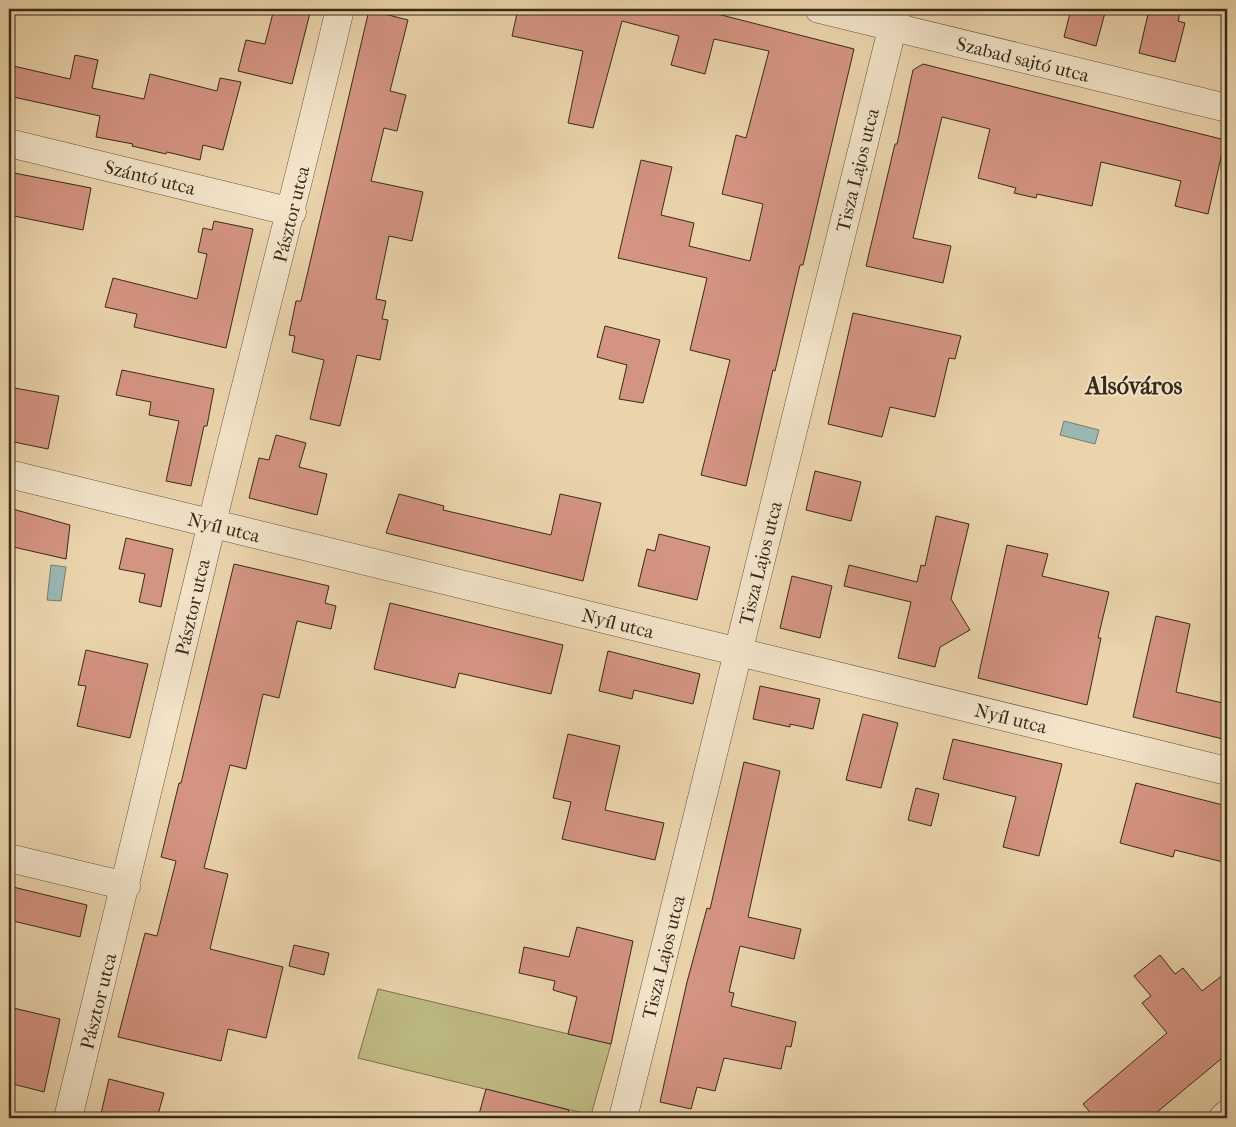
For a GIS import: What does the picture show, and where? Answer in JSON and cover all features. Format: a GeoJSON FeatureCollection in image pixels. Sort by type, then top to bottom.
{"type":"FeatureCollection","features":[{"type":"Feature","properties":{"kind":"street","name":"Pásztor utca"},"geometry":{"type":"LineString","coordinates":[[68,1118],[126,886],[212,524],[292,212],[340,9]]}},
{"type":"Feature","properties":{"kind":"street","name":"Szabad sajtó utca"},"geometry":{"type":"LineString","coordinates":[[819,9],[895,18],[1227,108]]}},
{"type":"Feature","properties":{"kind":"street","name":"Tisza Lajos utca"},"geometry":{"type":"LineString","coordinates":[[623,1118],[895,18]]}},
{"type":"Feature","properties":{"kind":"street","name":"Szántó utca"},"geometry":{"type":"LineString","coordinates":[[9,143],[292,212]]}},
{"type":"Feature","properties":{"kind":"street","name":"Nyíl utca"},"geometry":{"type":"LineString","coordinates":[[9,474],[1227,771]]}},
{"type":"Feature","properties":{"kind":"street"},"geometry":{"type":"LineString","coordinates":[[9,858],[126,886]]}},
{"type":"Feature","properties":{"kind":"street"},"geometry":{"type":"LineString","coordinates":[[1223,1118],[1227,1114]]}},
{"type":"Feature","properties":{"kind":"shaded area"},"geometry":{"type":"Polygon","coordinates":[[[378,989],[611,1044],[591,1115],[358,1058],[378,989]]]}},
{"type":"Feature","properties":{"kind":"water"},"geometry":{"type":"Polygon","coordinates":[[[1064,421],[1099,430],[1095,444],[1060,435],[1064,421]]]}},
{"type":"Feature","properties":{"kind":"water"},"geometry":{"type":"Polygon","coordinates":[[[51,565],[66,567],[61,601],[47,600],[51,565]]]}},
{"type":"Feature","properties":{"kind":"building"},"geometry":{"type":"Polygon","coordinates":[[[274,9],[311,9],[292,84],[238,71],[246,40],[265,44],[274,9]]]}},
{"type":"Feature","properties":{"kind":"building"},"geometry":{"type":"Polygon","coordinates":[[[518,9],[698,9],[854,49],[803,265],[800,265],[746,486],[701,475],[730,360],[690,350],[707,278],[618,258],[641,160],[672,167],[661,215],[694,223],[689,246],[750,261],[763,204],[722,194],[736,135],[746,138],[769,51],[714,39],[705,74],[671,65],[679,36],[622,21],[593,128],[568,123],[583,51],[512,36],[518,9]]]}},
{"type":"Feature","properties":{"kind":"building"},"geometry":{"type":"Polygon","coordinates":[[[1071,9],[1106,9],[1096,46],[1064,37],[1071,9]]]}},
{"type":"Feature","properties":{"kind":"building"},"geometry":{"type":"Polygon","coordinates":[[[1157,9],[1181,9],[1178,21],[1185,23],[1175,62],[1139,53],[1148,14],[1156,15],[1157,9]]]}},
{"type":"Feature","properties":{"kind":"building"},"geometry":{"type":"Polygon","coordinates":[[[369,10],[408,20],[390,91],[406,95],[397,131],[384,128],[371,181],[423,192],[412,241],[389,236],[376,299],[386,301],[382,319],[388,320],[380,360],[357,355],[340,426],[310,419],[324,360],[292,352],[295,336],[289,335],[296,301],[301,301],[369,10]]]}},
{"type":"Feature","properties":{"kind":"building"},"geometry":{"type":"Polygon","coordinates":[[[75,55],[98,60],[92,88],[144,99],[150,74],[217,91],[220,78],[241,82],[223,150],[203,145],[200,160],[96,137],[100,116],[9,96],[9,65],[70,79],[75,55]]]}},
{"type":"Feature","properties":{"kind":"building"},"geometry":{"type":"Polygon","coordinates":[[[923,64],[1225,140],[1208,214],[1175,206],[1181,181],[1101,162],[1092,206],[1037,194],[1036,198],[1014,193],[1016,188],[978,178],[990,129],[942,117],[913,238],[951,246],[943,283],[866,266],[895,144],[897,144],[913,70],[923,64]]]}},
{"type":"Feature","properties":{"kind":"building"},"geometry":{"type":"Polygon","coordinates":[[[9,172],[91,188],[83,230],[9,215],[9,172]]]}},
{"type":"Feature","properties":{"kind":"building"},"geometry":{"type":"Polygon","coordinates":[[[214,221],[253,229],[226,348],[134,327],[137,314],[105,307],[113,278],[197,299],[207,254],[198,252],[203,228],[212,230],[214,221]]]}},
{"type":"Feature","properties":{"kind":"building"},"geometry":{"type":"Polygon","coordinates":[[[853,313],[961,336],[955,359],[949,358],[935,417],[890,407],[882,437],[828,424],[853,313]]]}},
{"type":"Feature","properties":{"kind":"building"},"geometry":{"type":"Polygon","coordinates":[[[605,326],[660,340],[643,403],[619,399],[627,365],[597,357],[605,326]]]}},
{"type":"Feature","properties":{"kind":"building"},"geometry":{"type":"Polygon","coordinates":[[[122,370],[214,389],[207,426],[204,426],[191,486],[166,481],[179,421],[149,415],[151,402],[116,395],[122,370]]]}},
{"type":"Feature","properties":{"kind":"building"},"geometry":{"type":"Polygon","coordinates":[[[9,387],[59,396],[48,449],[9,441],[9,387]]]}},
{"type":"Feature","properties":{"kind":"building"},"geometry":{"type":"Polygon","coordinates":[[[276,435],[306,443],[299,467],[327,474],[317,515],[249,498],[259,458],[269,460],[276,435]]]}},
{"type":"Feature","properties":{"kind":"building"},"geometry":{"type":"Polygon","coordinates":[[[815,471],[861,482],[851,521],[806,510],[815,471]]]}},
{"type":"Feature","properties":{"kind":"building"},"geometry":{"type":"Polygon","coordinates":[[[399,494],[444,506],[443,510],[551,535],[560,494],[601,503],[583,581],[386,533],[399,494]]]}},
{"type":"Feature","properties":{"kind":"building"},"geometry":{"type":"Polygon","coordinates":[[[9,508],[70,525],[66,559],[9,546],[9,508]]]}},
{"type":"Feature","properties":{"kind":"building"},"geometry":{"type":"Polygon","coordinates":[[[936,516],[969,524],[951,599],[970,630],[940,647],[935,667],[898,658],[911,602],[844,586],[849,565],[917,582],[921,565],[925,566],[936,516]]]}},
{"type":"Feature","properties":{"kind":"building"},"geometry":{"type":"Polygon","coordinates":[[[659,534],[710,547],[697,600],[638,586],[647,549],[655,551],[659,534]]]}},
{"type":"Feature","properties":{"kind":"building"},"geometry":{"type":"Polygon","coordinates":[[[126,538],[173,549],[161,607],[139,602],[145,574],[119,569],[126,538]]]}},
{"type":"Feature","properties":{"kind":"building"},"geometry":{"type":"Polygon","coordinates":[[[1007,545],[1048,554],[1042,576],[1109,592],[1098,638],[1101,638],[1087,705],[978,678],[1007,545]]]}},
{"type":"Feature","properties":{"kind":"building"},"geometry":{"type":"Polygon","coordinates":[[[234,564],[329,586],[325,603],[336,606],[331,629],[297,621],[279,698],[263,694],[246,769],[230,765],[204,868],[228,874],[210,949],[283,967],[266,1038],[228,1029],[221,1061],[118,1037],[145,933],[157,936],[176,861],[161,857],[179,783],[181,783],[234,564]]]}},
{"type":"Feature","properties":{"kind":"building"},"geometry":{"type":"Polygon","coordinates":[[[792,576],[832,586],[820,638],[780,628],[792,576]]]}},
{"type":"Feature","properties":{"kind":"building"},"geometry":{"type":"Polygon","coordinates":[[[390,603],[563,645],[551,694],[459,673],[455,688],[374,669],[390,603]]]}},
{"type":"Feature","properties":{"kind":"building"},"geometry":{"type":"Polygon","coordinates":[[[1156,616],[1190,624],[1176,692],[1227,704],[1227,740],[1133,717],[1156,616]]]}},
{"type":"Feature","properties":{"kind":"building"},"geometry":{"type":"Polygon","coordinates":[[[86,650],[148,664],[130,738],[77,726],[86,686],[78,685],[86,650]]]}},
{"type":"Feature","properties":{"kind":"building"},"geometry":{"type":"Polygon","coordinates":[[[608,651],[700,674],[693,704],[634,690],[632,699],[599,691],[608,651]]]}},
{"type":"Feature","properties":{"kind":"building"},"geometry":{"type":"Polygon","coordinates":[[[760,686],[820,699],[813,729],[790,724],[790,727],[753,719],[760,686]]]}},
{"type":"Feature","properties":{"kind":"building"},"geometry":{"type":"Polygon","coordinates":[[[863,714],[898,723],[881,788],[846,780],[863,714]]]}},
{"type":"Feature","properties":{"kind":"building"},"geometry":{"type":"Polygon","coordinates":[[[568,734],[620,746],[605,810],[664,823],[655,860],[562,839],[571,802],[553,798],[568,734]]]}},
{"type":"Feature","properties":{"kind":"building"},"geometry":{"type":"Polygon","coordinates":[[[953,739],[1062,764],[1039,856],[1003,847],[1016,797],[943,779],[953,739]]]}},
{"type":"Feature","properties":{"kind":"building"},"geometry":{"type":"Polygon","coordinates":[[[744,762],[780,771],[748,917],[801,929],[794,959],[740,946],[729,992],[734,993],[731,1006],[796,1022],[791,1047],[786,1046],[781,1069],[724,1058],[715,1091],[697,1087],[691,1109],[660,1102],[687,982],[707,908],[710,909],[744,762]]]}},
{"type":"Feature","properties":{"kind":"building"},"geometry":{"type":"Polygon","coordinates":[[[1136,783],[1227,806],[1227,863],[1175,850],[1173,857],[1120,843],[1136,783]]]}},
{"type":"Feature","properties":{"kind":"building"},"geometry":{"type":"Polygon","coordinates":[[[916,788],[939,794],[931,826],[908,820],[916,788]]]}},
{"type":"Feature","properties":{"kind":"building"},"geometry":{"type":"Polygon","coordinates":[[[9,886],[87,905],[80,937],[9,920],[9,886]]]}},
{"type":"Feature","properties":{"kind":"building"},"geometry":{"type":"Polygon","coordinates":[[[577,927],[633,941],[611,1044],[568,1034],[577,997],[553,990],[555,981],[519,973],[524,947],[569,957],[577,927]]]}},
{"type":"Feature","properties":{"kind":"building"},"geometry":{"type":"Polygon","coordinates":[[[294,945],[329,953],[324,975],[289,966],[294,945]]]}},
{"type":"Feature","properties":{"kind":"building"},"geometry":{"type":"Polygon","coordinates":[[[1160,955],[1175,974],[1183,968],[1202,991],[1227,972],[1227,1054],[1150,1118],[1095,1118],[1083,1104],[1167,1033],[1142,1003],[1151,996],[1134,976],[1160,955]]]}},
{"type":"Feature","properties":{"kind":"building"},"geometry":{"type":"Polygon","coordinates":[[[9,1007],[60,1019],[44,1092],[9,1083],[9,1007]]]}},
{"type":"Feature","properties":{"kind":"building"},"geometry":{"type":"Polygon","coordinates":[[[109,1079],[164,1093],[157,1118],[100,1118],[109,1079]]]}},
{"type":"Feature","properties":{"kind":"building"},"geometry":{"type":"Polygon","coordinates":[[[486,1089],[569,1110],[568,1118],[478,1118],[486,1089]]]}},
{"type":"Feature","properties":{"kind":"district","name":"Alsóváros"},"geometry":{"type":"Point","coordinates":[1134,386]}}]}
